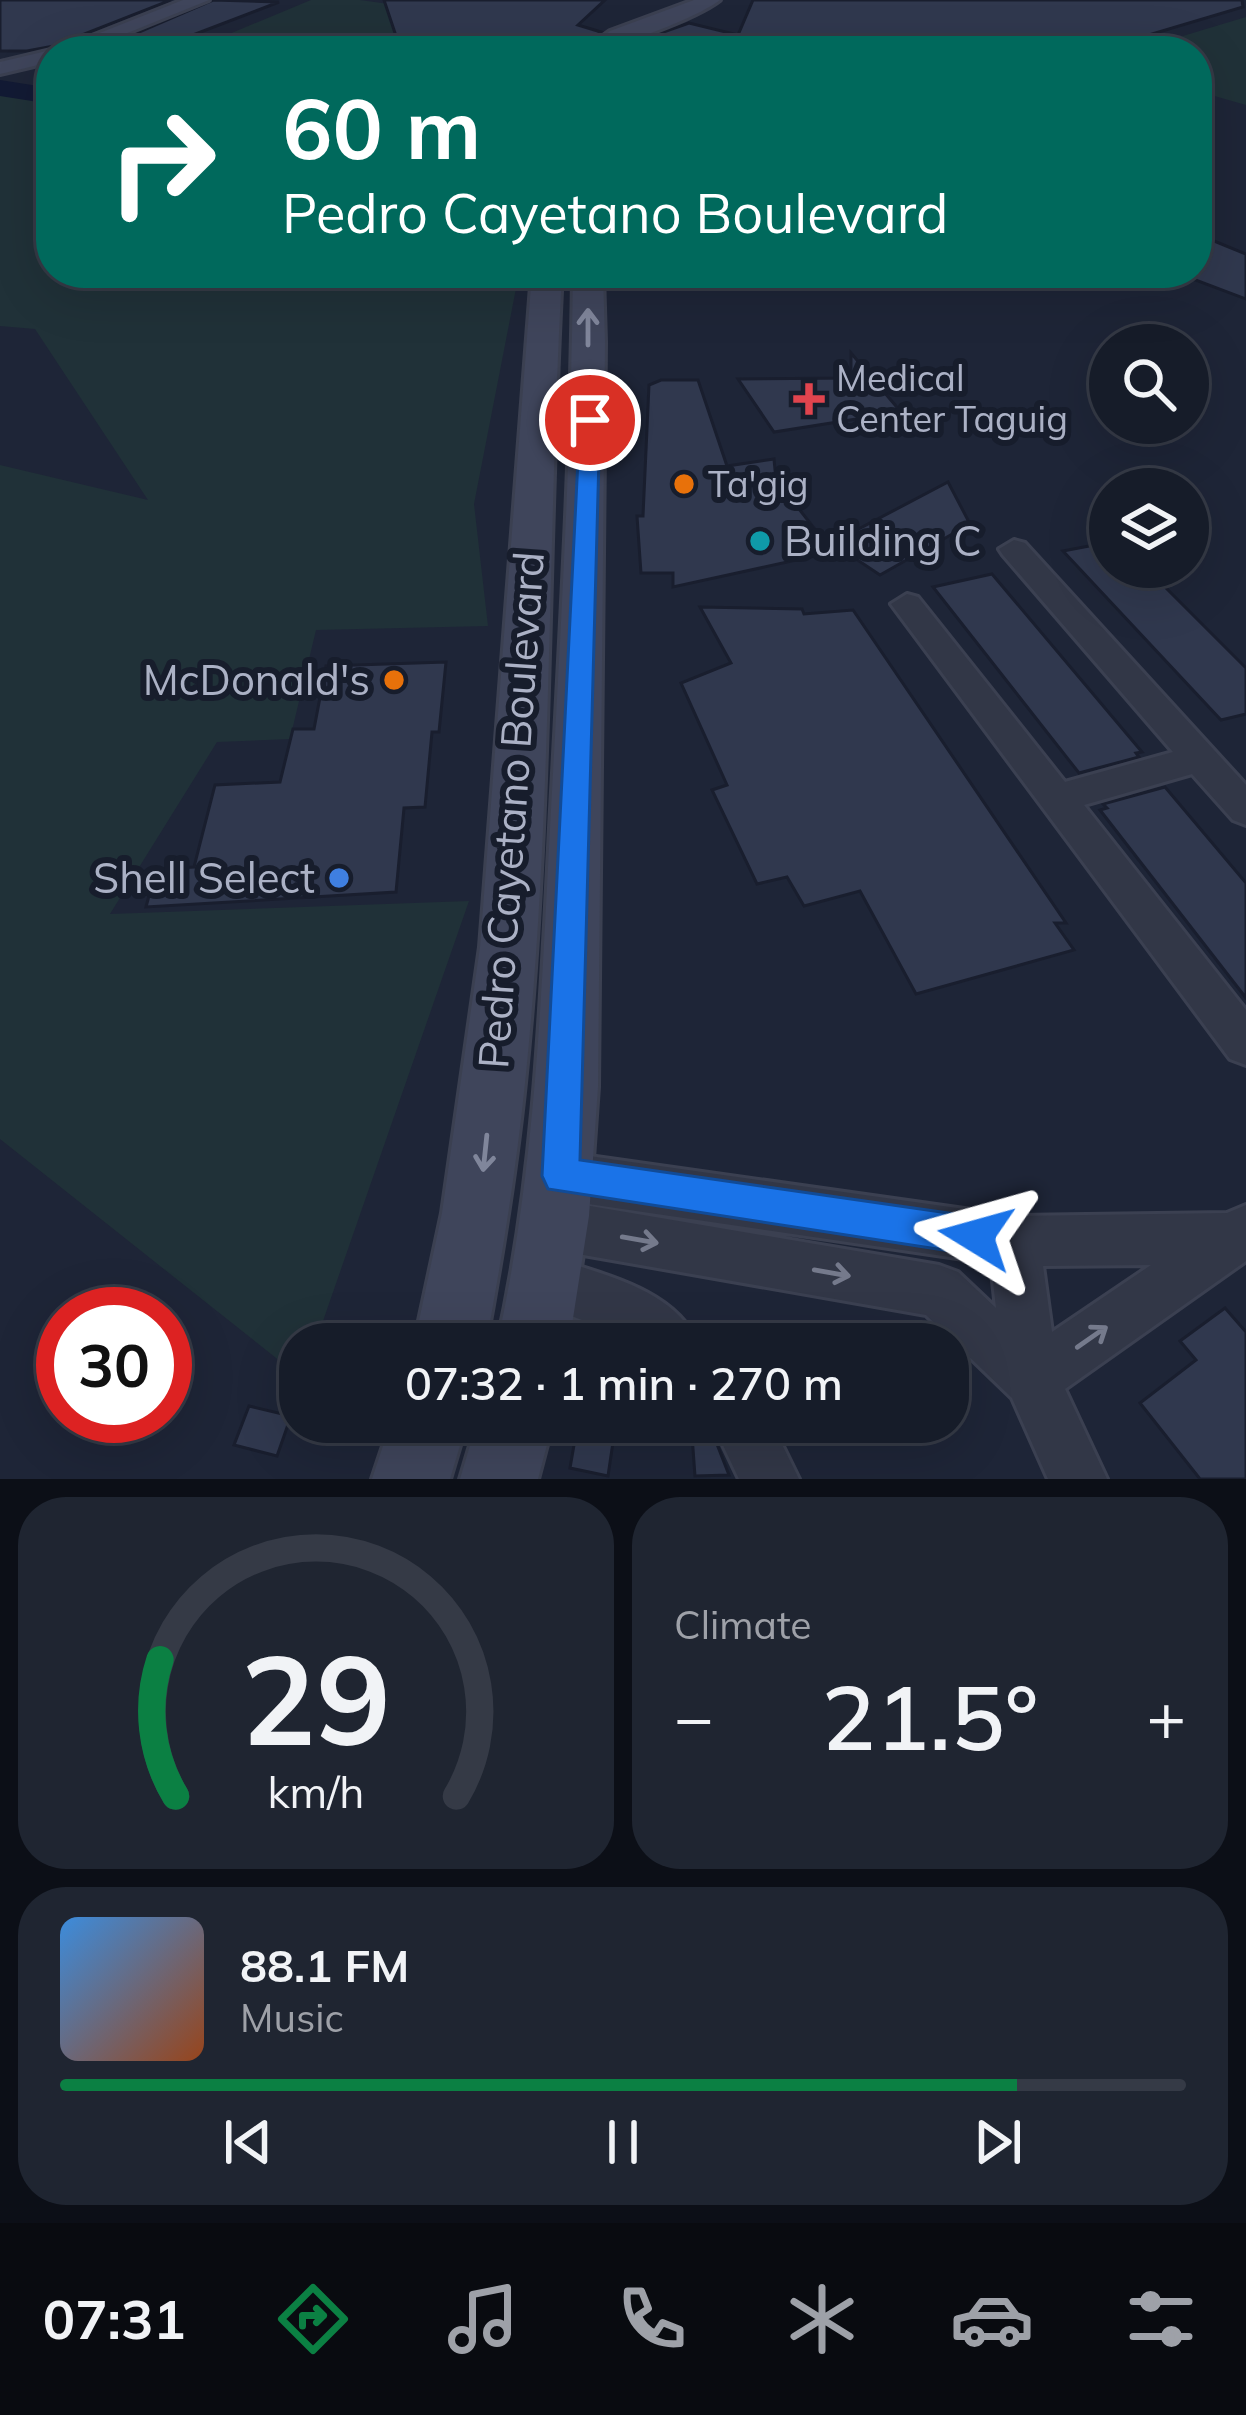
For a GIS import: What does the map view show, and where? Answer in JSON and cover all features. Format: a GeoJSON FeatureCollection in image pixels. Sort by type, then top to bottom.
{"type":"FeatureCollection","features":[{"type":"Feature","properties":{"kind":"main road"},"geometry":{"type":"LineString","coordinates":[[104,36],[200,0]]}},
{"type":"Feature","properties":{"kind":"main road"},"geometry":{"type":"LineString","coordinates":[[614,36],[711,0]]}},
{"type":"Feature","properties":{"kind":"main road"},"geometry":{"type":"LineString","coordinates":[[598,36],[681,2]]}},
{"type":"Feature","properties":{"kind":"main road"},"geometry":{"type":"LineString","coordinates":[[0,68],[36,60]]}},
{"type":"Feature","properties":{"kind":"main road","name":"Pedro Cayetano Boulevard"},"geometry":{"type":"LineString","coordinates":[[537,1323],[555,1227],[569,1039],[564,377],[549,288]]}},
{"type":"Feature","properties":{"kind":"main road","name":"Pedro Cayetano Boulevard"},"geometry":{"type":"LineString","coordinates":[[454,1323],[481,1191],[564,377],[585,288]]}},
{"type":"Feature","properties":{"kind":"main road"},"geometry":{"type":"LineString","coordinates":[[497,1037],[569,1039]]}},
{"type":"Feature","properties":{"kind":"main road"},"geometry":{"type":"LineString","coordinates":[[411,1479],[422,1443]]}},
{"type":"Feature","properties":{"kind":"main road"},"geometry":{"type":"LineString","coordinates":[[499,1479],[509,1443]]}},
{"type":"Feature","properties":{"kind":"street"},"geometry":{"type":"LineString","coordinates":[[1014,549],[1246,810]]}},
{"type":"Feature","properties":{"kind":"street"},"geometry":{"type":"LineString","coordinates":[[907,604],[1246,1045]]}},
{"type":"Feature","properties":{"kind":"street"},"geometry":{"type":"LineString","coordinates":[[1057,799],[1200,758]]}},
{"type":"Feature","properties":{"kind":"street"},"geometry":{"type":"LineString","coordinates":[[725,1255],[734,1202]]}},
{"type":"Feature","properties":{"kind":"street"},"geometry":{"type":"LineString","coordinates":[[555,1227],[734,1202],[1014,1241],[1241,1234]]}},
{"type":"Feature","properties":{"kind":"street"},"geometry":{"type":"LineString","coordinates":[[555,1227],[939,1292],[1030,1379]]}},
{"type":"Feature","properties":{"kind":"street"},"geometry":{"type":"LineString","coordinates":[[555,1227],[644,1323]]}},
{"type":"Feature","properties":{"kind":"street"},"geometry":{"type":"LineString","coordinates":[[1030,1379],[1241,1234]]}},
{"type":"Feature","properties":{"kind":"street"},"geometry":{"type":"LineString","coordinates":[[1014,1241],[1030,1379],[1078,1479]]}},
{"type":"Feature","properties":{"kind":"street"},"geometry":{"type":"LineString","coordinates":[[751,1443],[770,1479]]}},
{"type":"Feature","properties":{"kind":"shaded area"},"geometry":{"type":"Polygon","coordinates":[[[311,0],[360,0],[496,19],[442,36],[224,36],[311,0]]]}},
{"type":"Feature","properties":{"kind":"shaded area"},"geometry":{"type":"Polygon","coordinates":[[[1246,17],[1246,105],[1212,95],[1212,36],[1183,36],[1246,17]]]}},
{"type":"Feature","properties":{"kind":"shaded area"},"geometry":{"type":"Polygon","coordinates":[[[0,92],[36,99],[36,288],[516,288],[474,504],[488,626],[316,630],[290,739],[217,742],[110,914],[469,901],[322,1323],[279,1323],[279,1360],[0,1139],[0,465],[148,500],[35,329],[0,326],[0,92]]]}},
{"type":"Feature","properties":{"kind":"building"},"geometry":{"type":"Polygon","coordinates":[[[0,0],[171,0],[79,36],[36,36],[36,49],[0,51],[0,0]]]}},
{"type":"Feature","properties":{"kind":"building"},"geometry":{"type":"Polygon","coordinates":[[[213,0],[279,2],[190,36],[130,36],[213,0]]]}},
{"type":"Feature","properties":{"kind":"building"},"geometry":{"type":"Polygon","coordinates":[[[384,0],[605,0],[578,25],[601,32],[596,36],[396,36],[384,0]]]}},
{"type":"Feature","properties":{"kind":"building"},"geometry":{"type":"Polygon","coordinates":[[[753,0],[1242,0],[1243,7],[1145,36],[652,36],[689,23],[738,35],[753,0]]]}},
{"type":"Feature","properties":{"kind":"building"},"geometry":{"type":"Polygon","coordinates":[[[1212,240],[1246,254],[1246,299],[1212,286],[1212,240]]]}},
{"type":"Feature","properties":{"kind":"building"},"geometry":{"type":"Polygon","coordinates":[[[851,353],[901,412],[774,432],[738,379],[851,378],[851,353]]]}},
{"type":"Feature","properties":{"kind":"building"},"geometry":{"type":"Polygon","coordinates":[[[661,380],[698,380],[727,466],[774,459],[776,480],[833,552],[673,587],[673,573],[641,573],[637,516],[643,516],[649,385],[661,380]]]}},
{"type":"Feature","properties":{"kind":"building"},"geometry":{"type":"Polygon","coordinates":[[[948,482],[970,524],[880,575],[832,543],[948,482]]]}},
{"type":"Feature","properties":{"kind":"building"},"geometry":{"type":"Polygon","coordinates":[[[1089,546],[1089,579],[1063,551],[1089,546]]]}},
{"type":"Feature","properties":{"kind":"building"},"geometry":{"type":"Polygon","coordinates":[[[992,574],[1142,752],[1136,753],[1139,757],[1079,773],[933,587],[992,574]]]}},
{"type":"Feature","properties":{"kind":"building"},"geometry":{"type":"Polygon","coordinates":[[[1098,588],[1166,588],[1246,668],[1246,714],[1221,720],[1098,588]]]}},
{"type":"Feature","properties":{"kind":"building"},"geometry":{"type":"Polygon","coordinates":[[[700,607],[802,609],[804,614],[853,610],[1066,923],[1055,923],[1074,950],[916,994],[860,891],[804,906],[787,877],[757,884],[712,790],[727,785],[681,683],[731,663],[700,607]]]}},
{"type":"Feature","properties":{"kind":"building"},"geometry":{"type":"Polygon","coordinates":[[[446,662],[439,732],[432,732],[425,807],[404,808],[396,892],[146,907],[156,869],[194,867],[215,785],[280,782],[293,729],[314,729],[326,666],[446,662]]]}},
{"type":"Feature","properties":{"kind":"building"},"geometry":{"type":"Polygon","coordinates":[[[1165,787],[1246,883],[1246,998],[1100,810],[1107,808],[1103,804],[1165,787]]]}},
{"type":"Feature","properties":{"kind":"building"},"geometry":{"type":"Polygon","coordinates":[[[1225,1308],[1246,1332],[1246,1479],[1200,1479],[1140,1403],[1196,1360],[1180,1341],[1225,1308]]]}},
{"type":"Feature","properties":{"kind":"building"},"geometry":{"type":"Polygon","coordinates":[[[249,1406],[279,1413],[282,1443],[277,1456],[234,1445],[249,1406]]]}},
{"type":"Feature","properties":{"kind":"building"},"geometry":{"type":"Polygon","coordinates":[[[574,1443],[613,1443],[608,1476],[570,1468],[574,1443]]]}},
{"type":"Feature","properties":{"kind":"building"},"geometry":{"type":"Polygon","coordinates":[[[693,1443],[717,1443],[729,1475],[695,1476],[693,1443]]]}},
{"type":"Feature","properties":{"kind":"waterway"},"geometry":{"type":"LineString","coordinates":[[0,88],[36,94]]}},
{"type":"Feature","properties":{"kind":"place","name":"Medical Center Taguig"},"geometry":{"type":"Point","coordinates":[809,399]}},
{"type":"Feature","properties":{"kind":"place","name":"Ta'gig"},"geometry":{"type":"Point","coordinates":[684,484]}},
{"type":"Feature","properties":{"kind":"place","name":"Building C"},"geometry":{"type":"Point","coordinates":[760,541]}},
{"type":"Feature","properties":{"kind":"place","name":"McDonald's"},"geometry":{"type":"Point","coordinates":[394,680]}},
{"type":"Feature","properties":{"kind":"place","name":"Shell Select"},"geometry":{"type":"Point","coordinates":[339,878]}},
{"type":"Feature","properties":{"kind":"route"},"geometry":{"type":"LineString","coordinates":[[590,420],[561,1176],[976,1236]]}}]}
